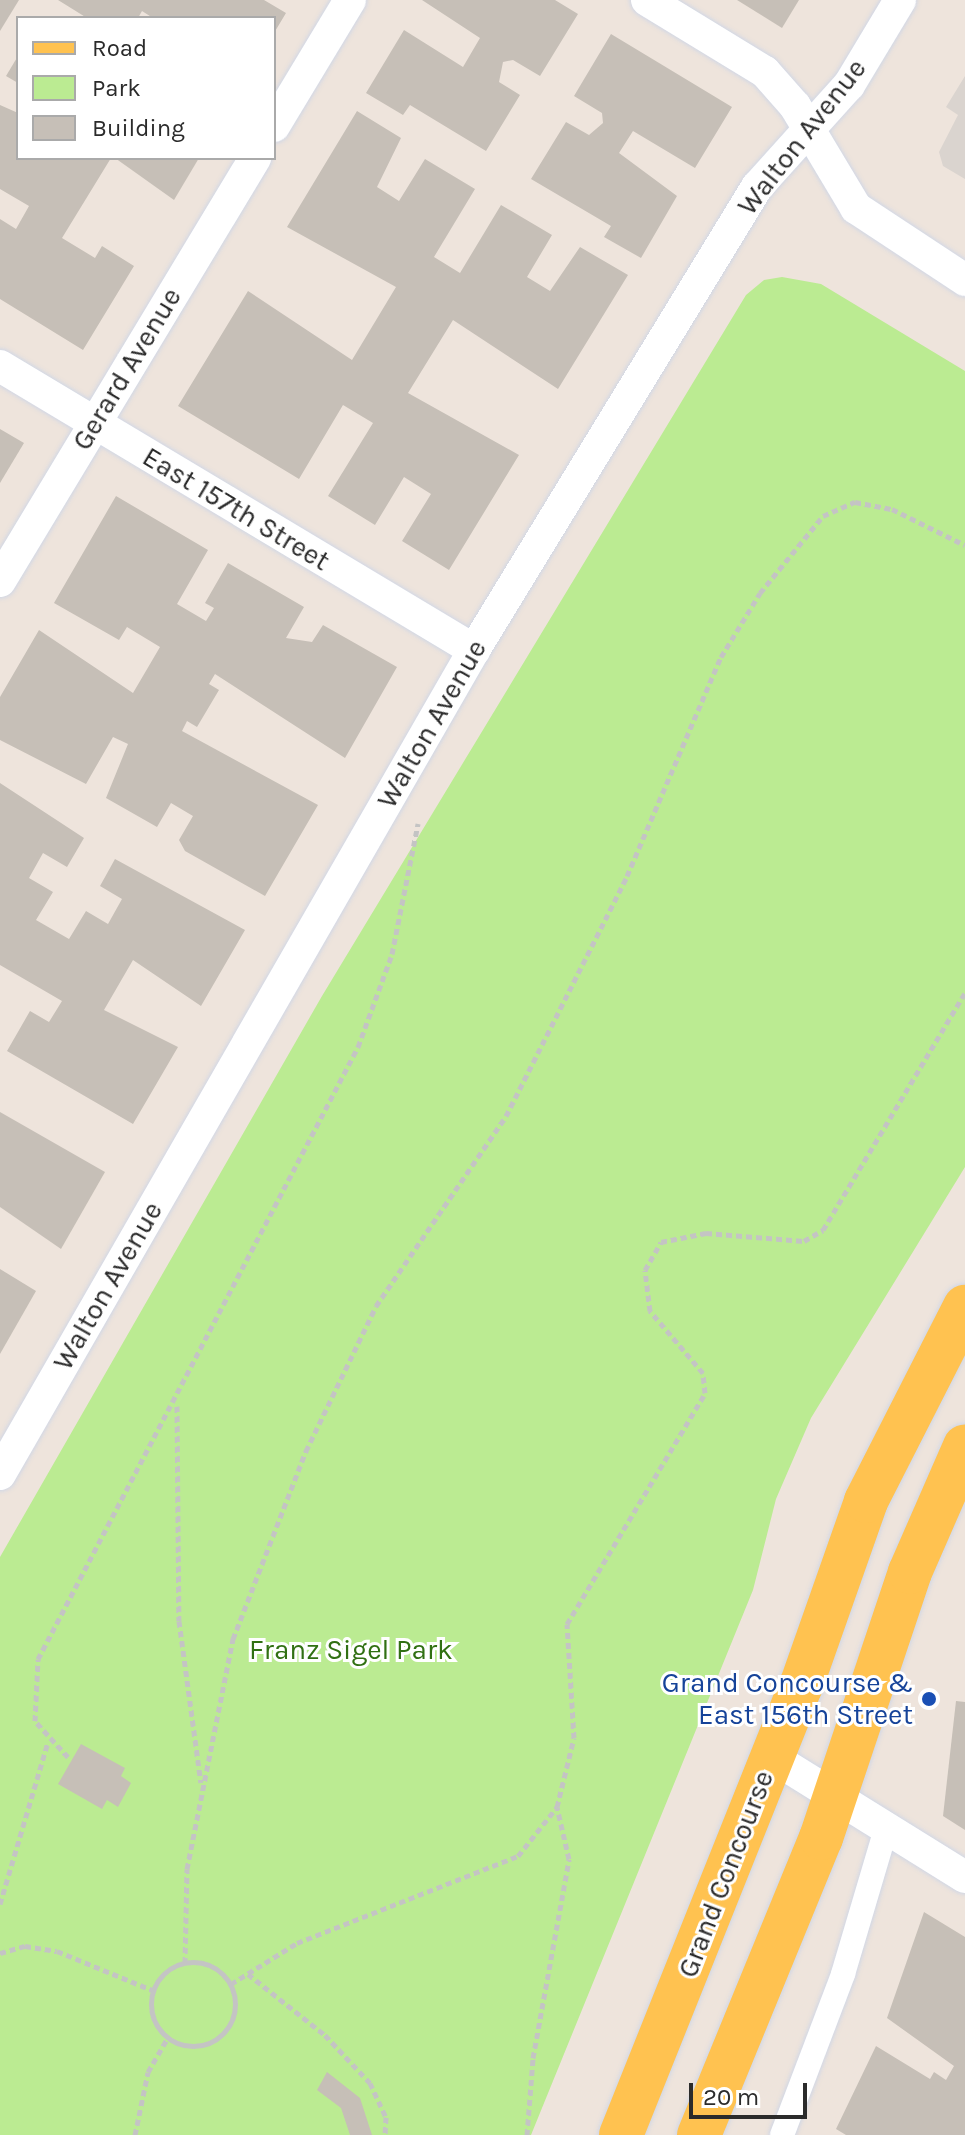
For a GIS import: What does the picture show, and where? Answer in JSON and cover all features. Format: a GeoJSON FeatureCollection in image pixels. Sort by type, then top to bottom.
{"type":"FeatureCollection","features":[{"type":"Feature","properties":{"kind":"main road","name":"Grand Concourse"},"geometry":{"type":"LineString","coordinates":[[621,2135],[772,1757],[871,1488],[965,1307]]}},
{"type":"Feature","properties":{"kind":"main road"},"geometry":{"type":"LineString","coordinates":[[699,2135],[835,1796],[914,1560],[965,1446]]}},
{"type":"Feature","properties":{"kind":"street"},"geometry":{"type":"LineString","coordinates":[[276,123],[350,0]]}},
{"type":"Feature","properties":{"kind":"street"},"geometry":{"type":"LineString","coordinates":[[647,0],[765,72],[809,128],[856,208],[965,280]]}},
{"type":"Feature","properties":{"kind":"street","name":"Walton Avenue"},"geometry":{"type":"LineString","coordinates":[[0,1474],[474,650],[757,187],[849,85],[900,0]]}},
{"type":"Feature","properties":{"kind":"street","name":"Gerard Avenue"},"geometry":{"type":"LineString","coordinates":[[0,581],[254,160]]}},
{"type":"Feature","properties":{"kind":"street","name":"East 157th Street"},"geometry":{"type":"LineString","coordinates":[[0,366],[474,650]]}},
{"type":"Feature","properties":{"kind":"street"},"geometry":{"type":"LineString","coordinates":[[772,1757],[965,1877]]}},
{"type":"Feature","properties":{"kind":"street"},"geometry":{"type":"LineString","coordinates":[[782,2135],[843,1974],[886,1829]]}},
{"type":"Feature","properties":{"kind":"path"},"geometry":{"type":"LineString","coordinates":[[185,1963],[187,1869],[233,1639],[339,1379],[430,1217],[506,1116],[627,876],[721,657],[760,593],[823,516],[855,502],[892,509],[965,545]]}},
{"type":"Feature","properties":{"kind":"path"},"geometry":{"type":"LineString","coordinates":[[68,1757],[48,1742],[35,1721],[38,1659],[77,1575],[177,1404],[358,1047],[392,954],[419,819]]}},
{"type":"Feature","properties":{"kind":"path"},"geometry":{"type":"LineString","coordinates":[[231,1984],[297,1943],[518,1856],[557,1807],[574,1738],[567,1624],[705,1393],[703,1373],[650,1311],[645,1270],[661,1242],[706,1233],[804,1241],[823,1230],[965,993]]}},
{"type":"Feature","properties":{"kind":"path"},"geometry":{"type":"LineString","coordinates":[[177,1404],[179,1621],[201,1788]]}},
{"type":"Feature","properties":{"kind":"path"},"geometry":{"type":"LineString","coordinates":[[0,1904],[48,1742]]}},
{"type":"Feature","properties":{"kind":"path"},"geometry":{"type":"LineString","coordinates":[[527,2135],[533,2058],[569,1859],[557,1807]]}},
{"type":"Feature","properties":{"kind":"path"},"geometry":{"type":"LineString","coordinates":[[0,1953],[25,1946],[57,1951],[152,1990]]}},
{"type":"Feature","properties":{"kind":"path"},"geometry":{"type":"LineString","coordinates":[[185,1963],[209,1964],[231,1984],[235,2012],[219,2037],[193,2046],[168,2038],[152,2016],[152,1990],[168,1969],[185,1963]]}},
{"type":"Feature","properties":{"kind":"path"},"geometry":{"type":"LineString","coordinates":[[248,1974],[325,2035],[370,2083],[386,2117],[385,2135]]}},
{"type":"Feature","properties":{"kind":"path"},"geometry":{"type":"LineString","coordinates":[[135,2135],[148,2072],[168,2038]]}},
{"type":"Feature","properties":{"kind":"green space","name":"Franz Sigel Park"},"geometry":{"type":"Polygon","coordinates":[[[782,277],[821,284],[965,371],[965,1167],[811,1418],[776,1499],[753,1590],[531,2135],[0,2135],[0,1557],[322,996],[746,295],[764,280],[782,277]]]}},
{"type":"Feature","properties":{"kind":"shaded area"},"geometry":{"type":"Polygon","coordinates":[[[965,76],[965,179],[943,166],[939,152],[958,115],[946,107],[965,76]]]}},
{"type":"Feature","properties":{"kind":"building"},"geometry":{"type":"Polygon","coordinates":[[[0,0],[19,0],[0,31],[0,0]]]}},
{"type":"Feature","properties":{"kind":"building"},"geometry":{"type":"Polygon","coordinates":[[[58,0],[264,0],[286,13],[276,30],[276,16],[150,16],[142,11],[139,16],[84,16],[58,0]]]}},
{"type":"Feature","properties":{"kind":"building"},"geometry":{"type":"Polygon","coordinates":[[[422,0],[555,0],[578,14],[540,76],[513,60],[503,62],[499,82],[520,95],[486,151],[410,105],[403,115],[366,93],[404,30],[463,67],[480,38],[422,0]]]}},
{"type":"Feature","properties":{"kind":"building"},"geometry":{"type":"Polygon","coordinates":[[[737,0],[799,0],[782,28],[737,0]]]}},
{"type":"Feature","properties":{"kind":"building"},"geometry":{"type":"Polygon","coordinates":[[[611,34],[732,107],[695,168],[633,131],[619,153],[677,196],[641,258],[604,237],[611,226],[531,179],[566,122],[589,135],[603,123],[602,113],[574,96],[611,34]]]}},
{"type":"Feature","properties":{"kind":"building"},"geometry":{"type":"Polygon","coordinates":[[[16,59],[16,82],[6,76],[16,59]]]}},
{"type":"Feature","properties":{"kind":"building"},"geometry":{"type":"Polygon","coordinates":[[[0,105],[16,112],[16,160],[110,160],[62,238],[95,258],[102,246],[134,266],[83,350],[0,299],[0,219],[16,229],[29,206],[0,189],[0,105]]]}},
{"type":"Feature","properties":{"kind":"building"},"geometry":{"type":"Polygon","coordinates":[[[357,111],[401,138],[377,187],[399,201],[425,159],[475,189],[434,257],[460,273],[501,205],[552,235],[527,277],[550,291],[580,247],[628,275],[558,389],[453,320],[408,393],[519,455],[449,570],[402,541],[431,494],[404,477],[375,525],[328,496],[373,423],[343,405],[299,479],[178,406],[248,291],[352,360],[396,287],[287,227],[357,111]]]}},
{"type":"Feature","properties":{"kind":"building"},"geometry":{"type":"Polygon","coordinates":[[[118,160],[198,160],[174,200],[118,160]]]}},
{"type":"Feature","properties":{"kind":"building"},"geometry":{"type":"Polygon","coordinates":[[[0,429],[24,443],[0,483],[0,429]]]}},
{"type":"Feature","properties":{"kind":"building"},"geometry":{"type":"Polygon","coordinates":[[[116,496],[208,550],[177,604],[206,621],[214,608],[205,603],[228,563],[304,607],[286,638],[312,642],[323,625],[397,667],[345,758],[215,674],[209,684],[219,690],[197,727],[187,721],[182,731],[318,805],[265,896],[185,851],[179,840],[193,816],[171,803],[157,827],[106,798],[128,744],[113,737],[86,784],[0,740],[0,697],[39,630],[133,693],[160,647],[127,627],[119,640],[54,603],[116,496]]]}},
{"type":"Feature","properties":{"kind":"building"},"geometry":{"type":"Polygon","coordinates":[[[0,783],[84,838],[67,867],[43,853],[29,878],[53,892],[36,920],[69,939],[86,911],[108,924],[122,899],[100,886],[115,859],[245,930],[201,1006],[133,960],[104,1010],[178,1047],[133,1124],[7,1051],[30,1011],[49,1022],[62,1001],[0,965],[0,783]]]}},
{"type":"Feature","properties":{"kind":"building"},"geometry":{"type":"Polygon","coordinates":[[[0,1112],[105,1172],[61,1249],[0,1207],[0,1112]]]}},
{"type":"Feature","properties":{"kind":"building"},"geometry":{"type":"Polygon","coordinates":[[[0,1269],[36,1291],[0,1354],[0,1269]]]}},
{"type":"Feature","properties":{"kind":"building"},"geometry":{"type":"Polygon","coordinates":[[[956,1701],[965,1702],[965,1830],[943,1816],[956,1701]]]}},
{"type":"Feature","properties":{"kind":"building"},"geometry":{"type":"Polygon","coordinates":[[[81,1744],[125,1768],[121,1776],[131,1783],[118,1807],[107,1800],[102,1809],[58,1784],[81,1744]]]}},
{"type":"Feature","properties":{"kind":"building"},"geometry":{"type":"Polygon","coordinates":[[[924,1912],[965,1937],[965,2135],[846,2135],[836,2129],[876,2046],[930,2079],[934,2072],[946,2080],[954,2066],[887,2018],[924,1912]]]}},
{"type":"Feature","properties":{"kind":"building"},"geometry":{"type":"Polygon","coordinates":[[[327,2072],[360,2098],[372,2135],[350,2135],[341,2108],[317,2090],[327,2072]]]}},
{"type":"Feature","properties":{"kind":"place","name":"Grand Concourse & East 156th Street"},"geometry":{"type":"Point","coordinates":[929,1699]}}]}
